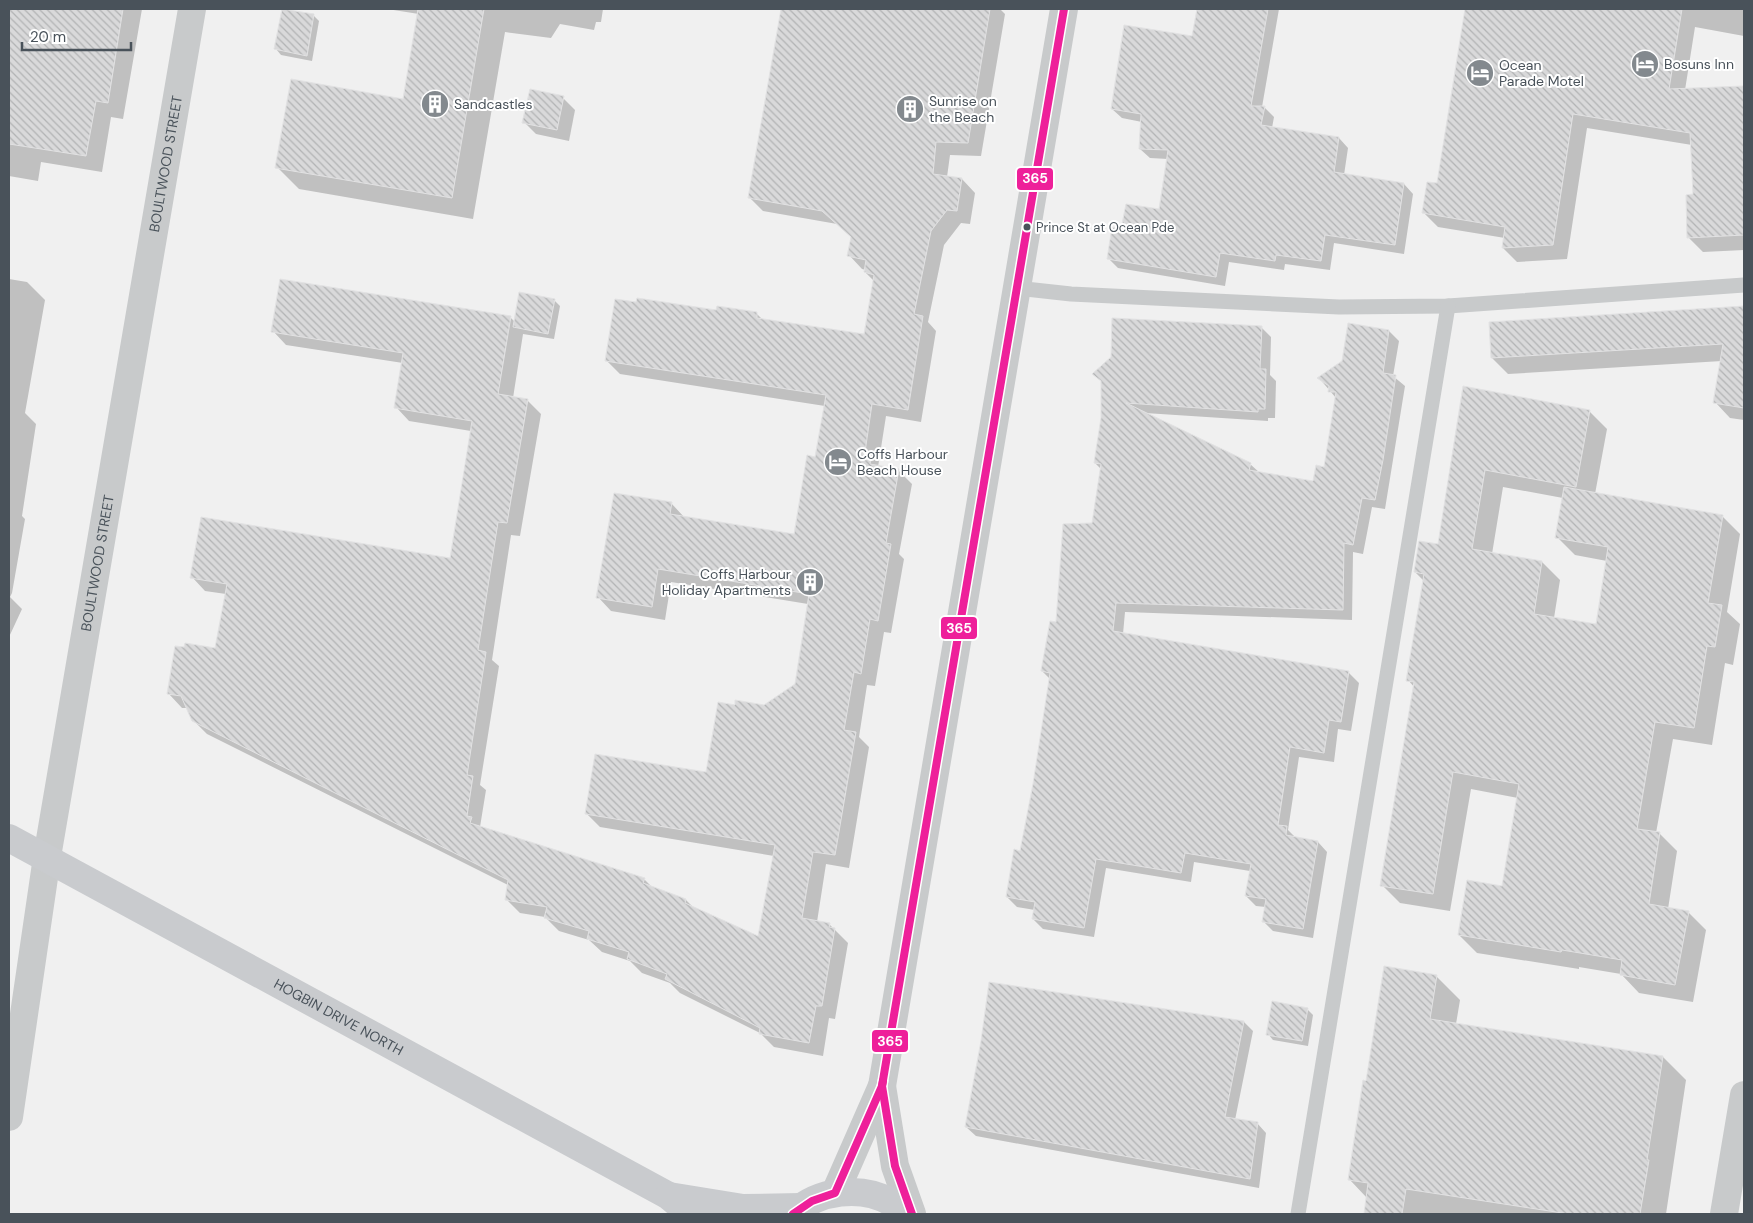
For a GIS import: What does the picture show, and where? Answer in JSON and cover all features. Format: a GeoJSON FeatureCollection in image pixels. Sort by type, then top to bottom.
{"type":"FeatureCollection","features":[{"type":"Feature","properties":{"kind":"main road","name":"HOGBIN DRIVE NORTH"},"geometry":{"type":"LineString","coordinates":[[9,838],[669,1196],[690,1214]]}},
{"type":"Feature","properties":{"kind":"main road"},"geometry":{"type":"LineString","coordinates":[[797,1210],[817,1198],[835,1193],[864,1192],[891,1202],[907,1214]]}},
{"type":"Feature","properties":{"kind":"main road","name":"HOGBIN DRIVE NORTH"},"geometry":{"type":"LineString","coordinates":[[669,1196],[743,1208],[797,1210]]}},
{"type":"Feature","properties":{"kind":"street","name":"BOULTWOOD STREET"},"geometry":{"type":"LineString","coordinates":[[9,1117],[47,857],[192,9]]}},
{"type":"Feature","properties":{"kind":"street"},"geometry":{"type":"LineString","coordinates":[[835,1193],[882,1086],[1064,9]]}},
{"type":"Feature","properties":{"kind":"street"},"geometry":{"type":"LineString","coordinates":[[882,1086],[894,1166],[912,1214]]}},
{"type":"Feature","properties":{"kind":"street"},"geometry":{"type":"LineString","coordinates":[[1724,1214],[1744,1095]]}},
{"type":"Feature","properties":{"kind":"lane"},"geometry":{"type":"LineString","coordinates":[[1016,288],[1071,294],[1339,307],[1448,306],[1744,285]]}},
{"type":"Feature","properties":{"kind":"lane"},"geometry":{"type":"LineString","coordinates":[[1298,1214],[1448,306]]}},
{"type":"Feature","properties":{"kind":"building"},"geometry":{"type":"Polygon","coordinates":[[[9,9],[123,9],[108,103],[96,101],[86,156],[9,144],[9,9]]]}},
{"type":"Feature","properties":{"kind":"building"},"geometry":{"type":"Polygon","coordinates":[[[282,9],[314,14],[307,56],[274,49],[282,9]]]}},
{"type":"Feature","properties":{"kind":"building","name":"Sandcastles"},"geometry":{"type":"Polygon","coordinates":[[[418,9],[484,9],[452,198],[275,168],[291,79],[403,99],[418,9]]]}},
{"type":"Feature","properties":{"kind":"building"},"geometry":{"type":"Polygon","coordinates":[[[781,9],[990,9],[968,143],[936,142],[933,174],[962,178],[957,211],[947,210],[931,231],[914,314],[923,316],[908,410],[872,404],[864,459],[871,460],[870,464],[899,469],[886,543],[891,544],[878,621],[870,619],[861,674],[854,672],[844,730],[856,732],[835,855],[813,852],[802,918],[830,923],[829,927],[835,928],[822,1006],[816,1006],[809,1043],[759,1034],[760,1028],[665,979],[667,974],[627,959],[629,952],[587,939],[589,931],[544,918],[547,907],[505,900],[508,880],[192,721],[181,696],[167,694],[175,646],[184,647],[185,643],[215,648],[227,584],[190,578],[201,517],[450,558],[472,421],[394,408],[403,353],[271,332],[280,279],[511,316],[498,394],[528,399],[507,523],[498,522],[478,650],[486,652],[467,775],[473,776],[467,816],[472,817],[470,823],[645,878],[643,883],[686,899],[685,903],[758,936],[775,845],[585,814],[595,754],[706,772],[718,702],[735,705],[735,700],[764,705],[795,684],[809,594],[658,569],[652,607],[596,598],[614,493],[672,502],[670,514],[794,534],[807,455],[815,457],[826,395],[605,361],[615,299],[636,302],[637,298],[716,310],[717,306],[757,312],[757,318],[864,334],[874,275],[864,272],[866,260],[847,256],[851,237],[822,211],[748,198],[781,9]]]}},
{"type":"Feature","properties":{"kind":"building"},"geometry":{"type":"Polygon","coordinates":[[[1197,9],[1268,9],[1251,106],[1265,106],[1261,125],[1339,137],[1334,172],[1404,183],[1395,245],[1325,235],[1321,261],[1276,255],[1275,261],[1220,253],[1216,277],[1107,259],[1112,227],[1121,229],[1126,204],[1159,209],[1168,150],[1139,149],[1141,114],[1111,109],[1124,25],[1192,36],[1197,9]]]}},
{"type":"Feature","properties":{"kind":"building"},"geometry":{"type":"Polygon","coordinates":[[[1465,9],[1682,9],[1669,89],[1744,86],[1744,235],[1687,238],[1686,195],[1693,194],[1690,133],[1573,114],[1553,245],[1502,248],[1505,227],[1422,213],[1427,182],[1437,183],[1465,9]]]}},
{"type":"Feature","properties":{"kind":"building"},"geometry":{"type":"Polygon","coordinates":[[[530,89],[564,96],[557,130],[522,123],[530,89]]]}},
{"type":"Feature","properties":{"kind":"building"},"geometry":{"type":"Polygon","coordinates":[[[519,292],[555,299],[548,334],[513,327],[519,292]]]}},
{"type":"Feature","properties":{"kind":"building"},"geometry":{"type":"Polygon","coordinates":[[[1744,306],[1744,408],[1713,403],[1723,344],[1491,358],[1489,322],[1744,306]]]}},
{"type":"Feature","properties":{"kind":"building"},"geometry":{"type":"Polygon","coordinates":[[[1112,318],[1262,326],[1260,369],[1266,369],[1265,409],[1258,409],[1258,412],[1126,403],[1251,463],[1249,470],[1313,481],[1316,465],[1324,467],[1336,392],[1328,392],[1329,386],[1317,378],[1342,361],[1348,323],[1389,330],[1383,373],[1396,375],[1383,460],[1375,500],[1362,498],[1353,545],[1344,543],[1343,610],[1116,603],[1113,631],[1349,671],[1341,722],[1329,720],[1324,753],[1290,747],[1278,825],[1287,826],[1286,835],[1318,841],[1303,929],[1262,922],[1266,899],[1245,896],[1251,864],[1185,853],[1181,873],[1096,859],[1084,928],[1032,919],[1035,902],[1006,897],[1014,849],[1020,851],[1033,784],[1050,673],[1041,671],[1050,621],[1056,622],[1063,524],[1092,523],[1101,464],[1094,463],[1101,418],[1101,381],[1092,374],[1111,357],[1112,318]]]}},
{"type":"Feature","properties":{"kind":"building"},"geometry":{"type":"Polygon","coordinates":[[[1463,386],[1590,410],[1576,487],[1485,470],[1472,549],[1542,561],[1534,614],[1596,624],[1608,547],[1555,538],[1564,487],[1723,515],[1708,603],[1722,605],[1715,647],[1707,646],[1694,728],[1655,722],[1637,829],[1660,832],[1649,904],[1689,911],[1675,985],[1620,975],[1622,960],[1458,935],[1467,880],[1502,886],[1519,784],[1453,772],[1433,894],[1380,886],[1414,682],[1406,681],[1424,574],[1414,572],[1419,541],[1438,544],[1463,386]]]}},
{"type":"Feature","properties":{"kind":"building"},"geometry":{"type":"Polygon","coordinates":[[[1384,966],[1437,975],[1430,1019],[1663,1056],[1640,1214],[1569,1214],[1406,1189],[1402,1214],[1364,1214],[1368,1183],[1348,1180],[1363,1080],[1366,1081],[1384,966]]]}},
{"type":"Feature","properties":{"kind":"building"},"geometry":{"type":"Polygon","coordinates":[[[989,982],[1244,1021],[1225,1117],[1258,1122],[1250,1179],[965,1127],[981,1041],[989,982]]]}},
{"type":"Feature","properties":{"kind":"building"},"geometry":{"type":"Polygon","coordinates":[[[1272,1001],[1308,1008],[1302,1041],[1266,1035],[1272,1001]]]}},
{"type":"Feature","properties":{"kind":"transit line","name":"365"},"geometry":{"type":"LineString","coordinates":[[793,1214],[812,1201],[835,1193],[882,1086],[1064,9]]}},
{"type":"Feature","properties":{"kind":"transit line","name":"365"},"geometry":{"type":"LineString","coordinates":[[883,1081],[882,1086],[895,1166],[912,1214]]}},
{"type":"Feature","properties":{"kind":"place","name":"Bosuns Inn"},"geometry":{"type":"Point","coordinates":[1645,64]}},
{"type":"Feature","properties":{"kind":"place","name":"Ocean Parade Motel"},"geometry":{"type":"Point","coordinates":[1480,73]}},
{"type":"Feature","properties":{"kind":"place","name":"Sandcastles"},"geometry":{"type":"Point","coordinates":[435,104]}},
{"type":"Feature","properties":{"kind":"place","name":"Sunrise on the Beach"},"geometry":{"type":"Point","coordinates":[910,109]}},
{"type":"Feature","properties":{"kind":"place","name":"Prince St at Ocean Pde"},"geometry":{"type":"Point","coordinates":[1027,227]}},
{"type":"Feature","properties":{"kind":"place","name":"Coffs Harbour Beach House"},"geometry":{"type":"Point","coordinates":[838,462]}},
{"type":"Feature","properties":{"kind":"place","name":"Coffs Harbour Holiday Apartments"},"geometry":{"type":"Point","coordinates":[810,582]}}]}
